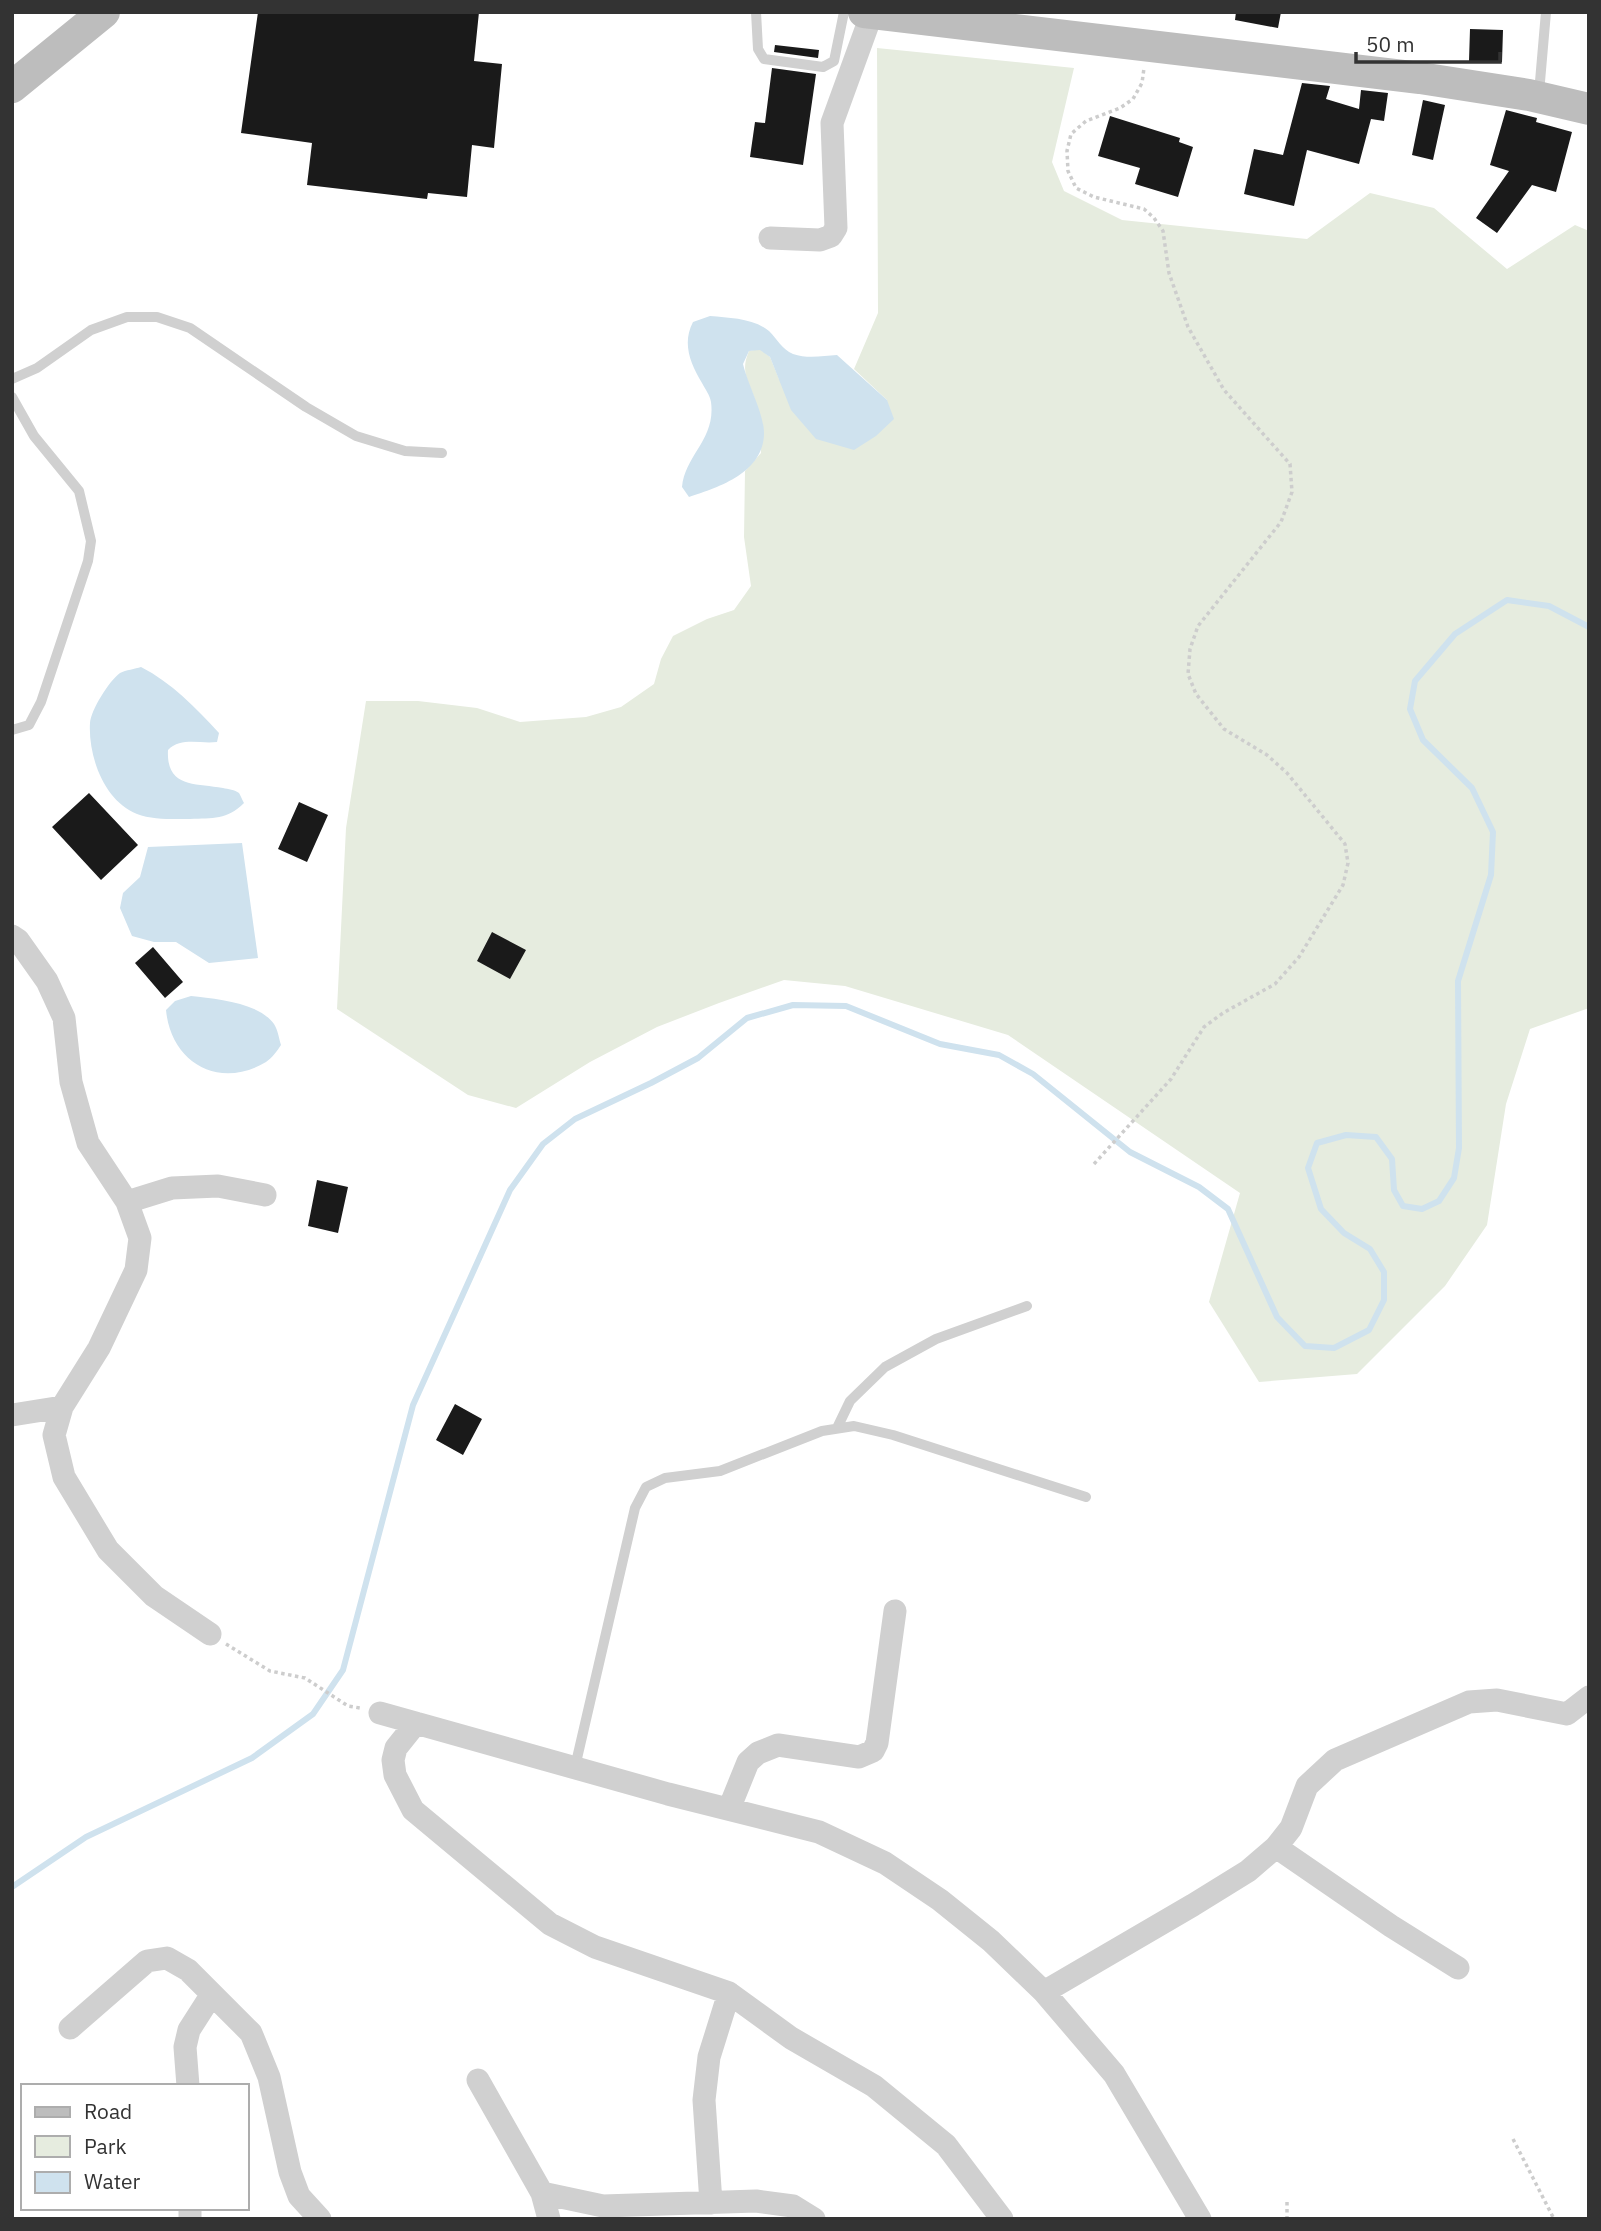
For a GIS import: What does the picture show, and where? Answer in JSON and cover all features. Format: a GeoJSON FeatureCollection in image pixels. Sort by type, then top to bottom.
{"type":"FeatureCollection","features":[{"type":"Feature","properties":{"kind":"main road"},"geometry":{"type":"LineString","coordinates":[[12,87],[104,12]]}},
{"type":"Feature","properties":{"kind":"main road"},"geometry":{"type":"LineString","coordinates":[[864,12],[993,19],[1146,45],[1420,78],[1589,109]]}},
{"type":"Feature","properties":{"kind":"street"},"geometry":{"type":"LineString","coordinates":[[770,238],[820,240],[831,236],[836,228],[832,123],[872,13]]}},
{"type":"Feature","properties":{"kind":"street"},"geometry":{"type":"LineString","coordinates":[[12,936],[18,940],[47,981],[64,1017],[71,1082],[88,1143],[127,1202],[140,1238],[136,1270],[99,1348],[62,1407],[54,1435],[64,1477],[108,1550],[153,1596],[210,1634]]}},
{"type":"Feature","properties":{"kind":"street"},"geometry":{"type":"LineString","coordinates":[[127,1202],[172,1188],[218,1186],[265,1195]]}},
{"type":"Feature","properties":{"kind":"street"},"geometry":{"type":"LineString","coordinates":[[12,1415],[62,1407]]}},
{"type":"Feature","properties":{"kind":"street"},"geometry":{"type":"LineString","coordinates":[[729,1809],[748,1762],[758,1753],[778,1745],[859,1756],[873,1751],[877,1743],[895,1611]]}},
{"type":"Feature","properties":{"kind":"street"},"geometry":{"type":"LineString","coordinates":[[1567,1714],[1589,1697]]}},
{"type":"Feature","properties":{"kind":"street"},"geometry":{"type":"LineString","coordinates":[[1044,1992],[1248,1871],[1276,1847],[1291,1828],[1307,1786],[1335,1760],[1369,1743],[1469,1702],[1497,1700],[1567,1714],[1589,1724]]}},
{"type":"Feature","properties":{"kind":"street"},"geometry":{"type":"LineString","coordinates":[[380,1713],[819,1832],[885,1863],[940,1900],[981,1933],[1044,1992],[1114,2074],[1200,2219]]}},
{"type":"Feature","properties":{"kind":"street"},"geometry":{"type":"LineString","coordinates":[[416,1723],[396,1748],[393,1760],[395,1775],[413,1810],[550,1924],[595,1947],[729,1993],[791,2038],[874,2086],[946,2145],[1002,2219]]}},
{"type":"Feature","properties":{"kind":"street"},"geometry":{"type":"LineString","coordinates":[[1276,1847],[1391,1926],[1458,1968]]}},
{"type":"Feature","properties":{"kind":"street"},"geometry":{"type":"LineString","coordinates":[[71,2028],[148,1961],[167,1958],[188,1970],[251,2033],[269,2077],[290,2172],[299,2196],[320,2219]]}},
{"type":"Feature","properties":{"kind":"street"},"geometry":{"type":"LineString","coordinates":[[711,2203],[704,2100],[709,2057],[729,1993]]}},
{"type":"Feature","properties":{"kind":"street"},"geometry":{"type":"LineString","coordinates":[[187,2084],[185,2047],[189,2030],[212,1994]]}},
{"type":"Feature","properties":{"kind":"street"},"geometry":{"type":"LineString","coordinates":[[478,2080],[542,2193],[549,2219]]}},
{"type":"Feature","properties":{"kind":"street"},"geometry":{"type":"LineString","coordinates":[[542,2193],[603,2206],[756,2201],[793,2206],[814,2219]]}},
{"type":"Feature","properties":{"kind":"lane"},"geometry":{"type":"LineString","coordinates":[[756,12],[758,49],[764,59],[823,67],[834,61],[844,12]]}},
{"type":"Feature","properties":{"kind":"lane"},"geometry":{"type":"LineString","coordinates":[[1538,98],[1546,12]]}},
{"type":"Feature","properties":{"kind":"lane"},"geometry":{"type":"LineString","coordinates":[[12,379],[37,368],[92,330],[127,317],[157,317],[190,328],[306,407],[356,436],[405,451],[442,453]]}},
{"type":"Feature","properties":{"kind":"lane"},"geometry":{"type":"LineString","coordinates":[[12,397],[33,436],[79,491],[91,541],[88,561],[41,702],[29,725],[12,730]]}},
{"type":"Feature","properties":{"kind":"lane"},"geometry":{"type":"LineString","coordinates":[[837,1428],[850,1401],[885,1367],[936,1339],[1027,1307]]}},
{"type":"Feature","properties":{"kind":"lane"},"geometry":{"type":"LineString","coordinates":[[575,1767],[635,1508],[646,1487],[665,1478],[720,1471],[822,1431],[854,1426],[893,1434],[1086,1497]]}},
{"type":"Feature","properties":{"kind":"path"},"geometry":{"type":"LineString","coordinates":[[1094,1164],[1171,1079],[1205,1027],[1223,1013],[1275,984],[1299,957],[1343,884],[1348,863],[1345,844],[1287,773],[1267,755],[1224,729],[1196,694],[1188,674],[1190,649],[1198,625],[1281,522],[1292,492],[1290,464],[1224,390],[1188,327],[1169,273],[1163,231],[1154,218],[1144,209],[1094,197],[1076,188],[1068,171],[1067,151],[1071,134],[1086,121],[1120,108],[1133,99],[1142,83],[1146,45]]}},
{"type":"Feature","properties":{"kind":"path"},"geometry":{"type":"LineString","coordinates":[[210,1634],[270,1671],[305,1678],[348,1706]]}},
{"type":"Feature","properties":{"kind":"path"},"geometry":{"type":"LineString","coordinates":[[1513,2139],[1554,2219]]}},
{"type":"Feature","properties":{"kind":"path"},"geometry":{"type":"LineString","coordinates":[[1287,2202],[1287,2219]]}},
{"type":"Feature","properties":{"kind":"green space"},"geometry":{"type":"Polygon","coordinates":[[[877,48],[1074,68],[1052,162],[1064,191],[1122,220],[1307,239],[1370,193],[1434,208],[1507,269],[1575,225],[1589,231],[1589,1008],[1530,1029],[1506,1104],[1487,1225],[1445,1286],[1357,1374],[1259,1382],[1209,1302],[1240,1193],[1008,1035],[845,986],[784,980],[657,1027],[590,1062],[516,1108],[468,1095],[337,1009],[346,828],[366,701],[418,701],[477,708],[520,722],[586,717],[621,707],[654,684],[661,659],[673,636],[707,619],[734,610],[751,586],[744,537],[745,471],[761,453],[757,408],[745,367],[749,351],[760,349],[770,357],[779,379],[887,400],[854,369],[878,313],[877,48]]]}},
{"type":"Feature","properties":{"kind":"water"},"geometry":{"type":"Polygon","coordinates":[[[710,316],[756,323],[769,331],[789,352],[798,356],[837,355],[887,400],[894,419],[876,436],[854,450],[816,439],[791,410],[770,357],[760,350],[749,351],[743,364],[763,425],[762,447],[757,458],[738,476],[689,497],[682,487],[684,476],[705,437],[711,415],[711,402],[691,360],[688,338],[693,322],[710,316]]]}},
{"type":"Feature","properties":{"kind":"water"},"geometry":{"type":"Polygon","coordinates":[[[141,667],[173,688],[219,733],[217,742],[184,742],[173,746],[168,750],[169,762],[172,771],[184,781],[239,793],[244,803],[232,813],[206,818],[149,817],[125,808],[107,788],[95,763],[90,736],[91,717],[101,696],[120,673],[141,667]]]}},
{"type":"Feature","properties":{"kind":"water"},"geometry":{"type":"Polygon","coordinates":[[[242,843],[258,958],[209,963],[176,942],[154,942],[132,936],[120,908],[123,893],[140,877],[148,847],[242,843]]]}},
{"type":"Feature","properties":{"kind":"water"},"geometry":{"type":"Polygon","coordinates":[[[191,996],[236,1003],[258,1011],[274,1024],[281,1045],[268,1060],[248,1070],[215,1072],[200,1066],[187,1057],[177,1044],[166,1010],[175,1001],[191,996]]]}},
{"type":"Feature","properties":{"kind":"building"},"geometry":{"type":"Polygon","coordinates":[[[258,12],[479,12],[474,61],[502,64],[494,148],[472,145],[467,197],[428,193],[427,199],[307,185],[312,143],[241,133],[258,12]]]}},
{"type":"Feature","properties":{"kind":"building"},"geometry":{"type":"Polygon","coordinates":[[[1236,12],[1281,12],[1278,28],[1235,20],[1236,12]]]}},
{"type":"Feature","properties":{"kind":"building"},"geometry":{"type":"Polygon","coordinates":[[[1470,29],[1503,30],[1502,62],[1469,61],[1470,29]]]}},
{"type":"Feature","properties":{"kind":"building"},"geometry":{"type":"Polygon","coordinates":[[[775,45],[819,50],[818,58],[774,52],[775,45]]]}},
{"type":"Feature","properties":{"kind":"building"},"geometry":{"type":"Polygon","coordinates":[[[772,68],[816,74],[803,165],[750,157],[755,122],[765,123],[772,68]]]}},
{"type":"Feature","properties":{"kind":"building"},"geometry":{"type":"Polygon","coordinates":[[[1302,83],[1330,86],[1326,99],[1359,109],[1361,90],[1388,93],[1384,121],[1371,119],[1359,164],[1307,150],[1294,206],[1244,194],[1254,149],[1283,155],[1302,83]]]}},
{"type":"Feature","properties":{"kind":"building"},"geometry":{"type":"Polygon","coordinates":[[[1423,100],[1445,105],[1433,160],[1412,155],[1423,100]]]}},
{"type":"Feature","properties":{"kind":"building"},"geometry":{"type":"Polygon","coordinates":[[[1506,110],[1537,118],[1536,122],[1572,132],[1556,192],[1532,185],[1497,233],[1476,218],[1509,171],[1490,165],[1506,110]]]}},
{"type":"Feature","properties":{"kind":"building"},"geometry":{"type":"Polygon","coordinates":[[[1110,116],[1180,138],[1179,142],[1193,147],[1178,197],[1135,184],[1140,168],[1098,156],[1110,116]]]}},
{"type":"Feature","properties":{"kind":"building"},"geometry":{"type":"Polygon","coordinates":[[[89,793],[138,845],[101,880],[52,827],[89,793]]]}},
{"type":"Feature","properties":{"kind":"building"},"geometry":{"type":"Polygon","coordinates":[[[299,802],[328,815],[307,862],[278,849],[299,802]]]}},
{"type":"Feature","properties":{"kind":"building"},"geometry":{"type":"Polygon","coordinates":[[[492,932],[526,950],[510,979],[477,961],[492,932]]]}},
{"type":"Feature","properties":{"kind":"building"},"geometry":{"type":"Polygon","coordinates":[[[153,947],[183,982],[165,998],[135,963],[153,947]]]}},
{"type":"Feature","properties":{"kind":"building"},"geometry":{"type":"Polygon","coordinates":[[[317,1180],[348,1187],[338,1233],[308,1226],[317,1180]]]}},
{"type":"Feature","properties":{"kind":"building"},"geometry":{"type":"Polygon","coordinates":[[[455,1404],[482,1419],[463,1455],[436,1440],[455,1404]]]}},
{"type":"Feature","properties":{"kind":"waterway"},"geometry":{"type":"LineString","coordinates":[[12,1887],[86,1837],[252,1758],[313,1714],[343,1670],[413,1405],[510,1190],[543,1144],[575,1119],[698,1058],[747,1018],[793,1005],[846,1006],[940,1044],[999,1055],[1033,1074],[1130,1152],[1199,1187],[1228,1209],[1277,1317],[1305,1346],[1334,1348],[1369,1330],[1384,1300],[1384,1272],[1370,1249],[1344,1233],[1321,1209],[1308,1168],[1317,1143],[1346,1135],[1376,1137],[1392,1159],[1394,1190],[1403,1206],[1422,1209],[1439,1201],[1454,1178],[1459,1148],[1458,981],[1491,875],[1493,832],[1472,788],[1423,740],[1410,709],[1415,681],[1455,634],[1507,600],[1549,606],[1589,627]]}}]}
